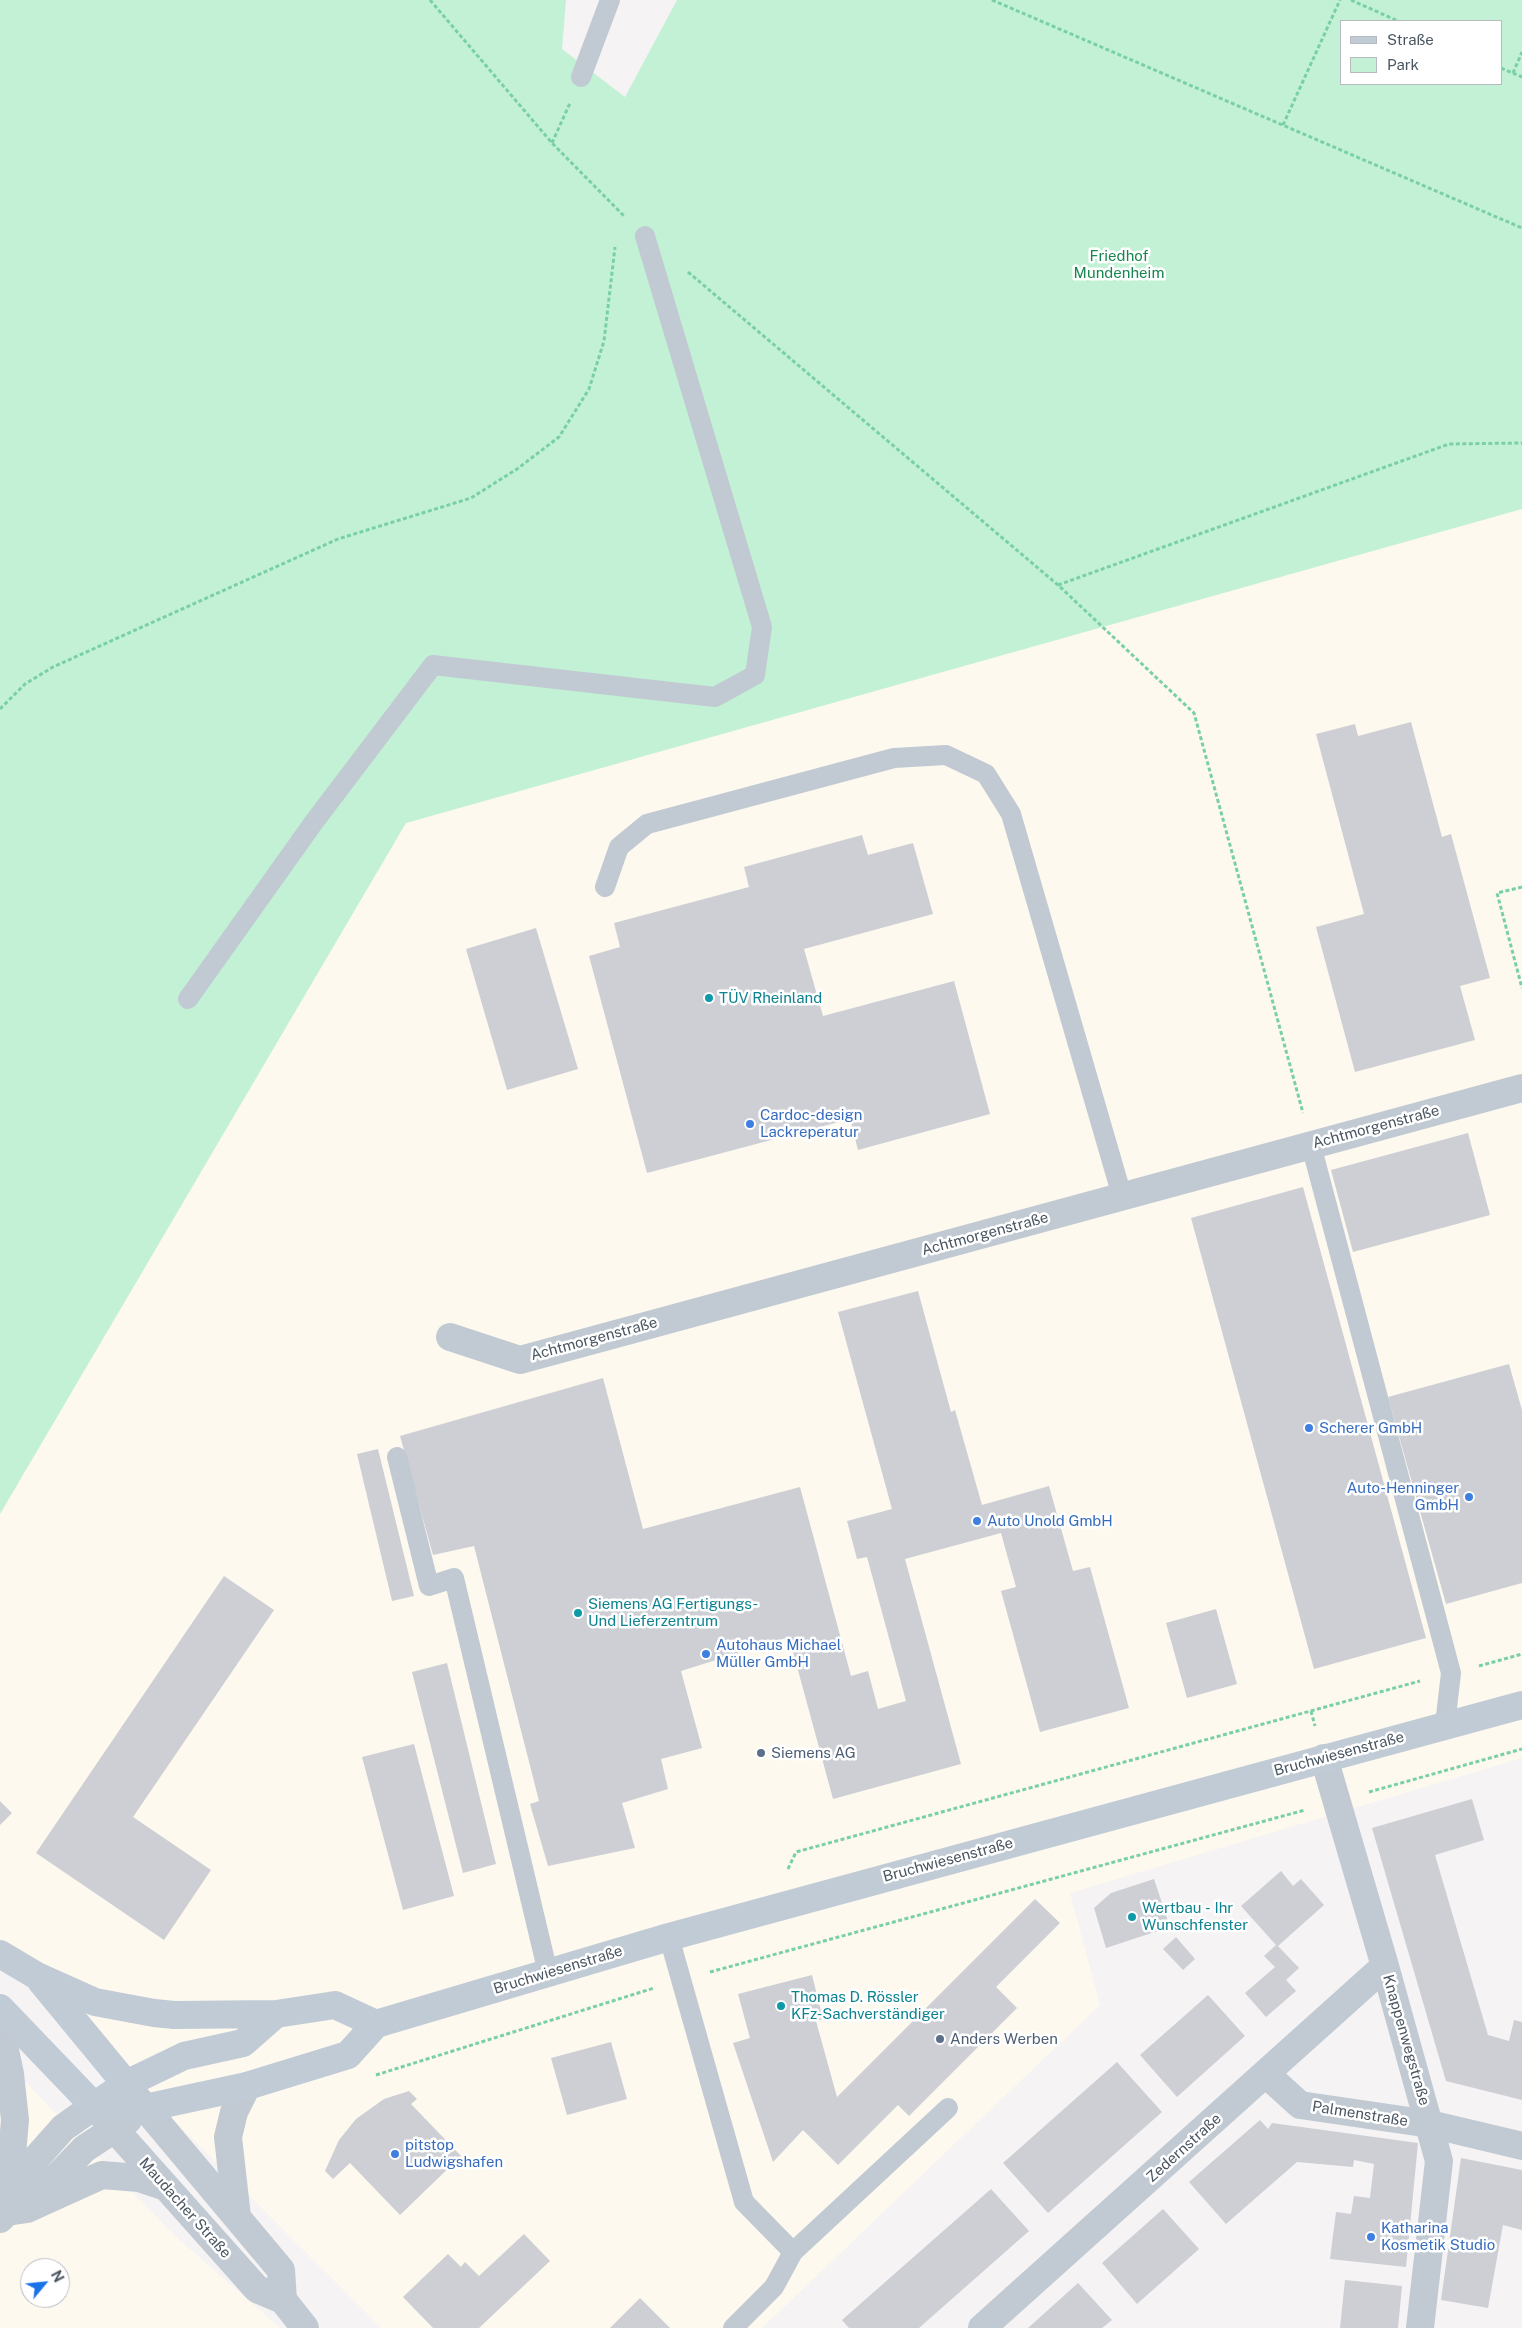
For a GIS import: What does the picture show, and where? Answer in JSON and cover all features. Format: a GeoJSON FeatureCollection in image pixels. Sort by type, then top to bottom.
{"type":"FeatureCollection","features":[{"type":"Feature","properties":{"kind":"main road","name":"Bruchwiesenstraße"},"geometry":{"type":"LineString","coordinates":[[376,2024],[772,1908],[1522,1705]]}},
{"type":"Feature","properties":{"kind":"main road"},"geometry":{"type":"LineString","coordinates":[[0,1954],[37,1976],[95,2002],[154,2013],[174,2015],[276,2014],[335,2006],[376,2024],[348,2055],[247,2086],[145,2108],[94,2106]]}},
{"type":"Feature","properties":{"kind":"main road"},"geometry":{"type":"LineString","coordinates":[[37,1976],[126,2084]]}},
{"type":"Feature","properties":{"kind":"main road","name":"Maudacher Straße"},"geometry":{"type":"LineString","coordinates":[[0,2008],[94,2106]]}},
{"type":"Feature","properties":{"kind":"main road"},"geometry":{"type":"LineString","coordinates":[[94,2106],[126,2084],[184,2056],[243,2043],[276,2014]]}},
{"type":"Feature","properties":{"kind":"street","name":"Achtmorgenstraße"},"geometry":{"type":"LineString","coordinates":[[450,1337],[520,1360],[1522,1088]]}},
{"type":"Feature","properties":{"kind":"street","name":"Knappenwegstraße"},"geometry":{"type":"LineString","coordinates":[[1324,1758],[1385,1966],[1439,2161],[1420,2328]]}},
{"type":"Feature","properties":{"kind":"street","name":"Zedernstraße"},"geometry":{"type":"LineString","coordinates":[[982,2328],[1385,1966]]}},
{"type":"Feature","properties":{"kind":"street"},"geometry":{"type":"LineString","coordinates":[[0,2026],[10,2074],[14,2120],[11,2207]]}},
{"type":"Feature","properties":{"kind":"street","name":"Palmenstraße"},"geometry":{"type":"LineString","coordinates":[[1266,2074],[1300,2105],[1430,2124],[1522,2146]]}},
{"type":"Feature","properties":{"kind":"street"},"geometry":{"type":"LineString","coordinates":[[126,2084],[281,2270],[283,2300]]}},
{"type":"Feature","properties":{"kind":"street"},"geometry":{"type":"LineString","coordinates":[[237,2217],[228,2137],[234,2112],[247,2086]]}},
{"type":"Feature","properties":{"kind":"street"},"geometry":{"type":"LineString","coordinates":[[11,2207],[63,2128],[94,2106]]}},
{"type":"Feature","properties":{"kind":"street","name":"Maudacher Straße"},"geometry":{"type":"LineString","coordinates":[[94,2106],[257,2289],[283,2300],[305,2328]]}},
{"type":"Feature","properties":{"kind":"street"},"geometry":{"type":"LineString","coordinates":[[11,2207],[84,2149],[145,2108]]}},
{"type":"Feature","properties":{"kind":"street"},"geometry":{"type":"LineString","coordinates":[[11,2207],[102,2175],[139,2178],[166,2187]]}},
{"type":"Feature","properties":{"kind":"lane"},"geometry":{"type":"LineString","coordinates":[[581,77],[610,0]]}},
{"type":"Feature","properties":{"kind":"lane"},"geometry":{"type":"LineString","coordinates":[[188,999],[314,822],[433,665],[715,696],[755,675],[762,627],[645,236]]}},
{"type":"Feature","properties":{"kind":"lane"},"geometry":{"type":"LineString","coordinates":[[605,887],[619,847],[648,824],[894,758],[946,755],[986,774],[1011,814],[1122,1196]]}},
{"type":"Feature","properties":{"kind":"lane"},"geometry":{"type":"LineString","coordinates":[[1311,1145],[1451,1673],[1445,1726]]}},
{"type":"Feature","properties":{"kind":"lane"},"geometry":{"type":"LineString","coordinates":[[397,1456],[429,1586],[454,1578],[548,1973]]}},
{"type":"Feature","properties":{"kind":"lane"},"geometry":{"type":"LineString","coordinates":[[669,1937],[744,2202],[793,2252]]}},
{"type":"Feature","properties":{"kind":"lane"},"geometry":{"type":"LineString","coordinates":[[733,2328],[774,2287],[793,2252],[948,2108]]}},
{"type":"Feature","properties":{"kind":"path"},"geometry":{"type":"LineString","coordinates":[[430,0],[552,144],[621,214],[1058,585],[1194,713],[1311,1145]]}},
{"type":"Feature","properties":{"kind":"path"},"geometry":{"type":"LineString","coordinates":[[992,0],[1522,228]]}},
{"type":"Feature","properties":{"kind":"path"},"geometry":{"type":"LineString","coordinates":[[1283,125],[1340,0]]}},
{"type":"Feature","properties":{"kind":"path"},"geometry":{"type":"LineString","coordinates":[[1352,0],[1396,20]]}},
{"type":"Feature","properties":{"kind":"path"},"geometry":{"type":"LineString","coordinates":[[1513,73],[1522,52]]}},
{"type":"Feature","properties":{"kind":"path"},"geometry":{"type":"LineString","coordinates":[[1502,68],[1522,77]]}},
{"type":"Feature","properties":{"kind":"path"},"geometry":{"type":"LineString","coordinates":[[552,144],[581,77]]}},
{"type":"Feature","properties":{"kind":"path"},"geometry":{"type":"LineString","coordinates":[[620,224],[621,214]]}},
{"type":"Feature","properties":{"kind":"path"},"geometry":{"type":"LineString","coordinates":[[0,709],[25,684],[53,667],[338,539],[471,498],[517,469],[559,437],[589,390],[604,341],[616,244]]}},
{"type":"Feature","properties":{"kind":"path"},"geometry":{"type":"LineString","coordinates":[[1058,585],[1449,444],[1522,443]]}},
{"type":"Feature","properties":{"kind":"path"},"geometry":{"type":"LineString","coordinates":[[1522,887],[1497,893],[1522,988]]}},
{"type":"Feature","properties":{"kind":"path"},"geometry":{"type":"LineString","coordinates":[[772,1908],[796,1852],[1522,1654]]}},
{"type":"Feature","properties":{"kind":"path"},"geometry":{"type":"LineString","coordinates":[[372,2076],[681,1980],[1522,1749]]}},
{"type":"Feature","properties":{"kind":"shaded area"},"geometry":{"type":"Polygon","coordinates":[[[1522,509],[1522,1758],[1070,1893],[1100,2005],[762,2328],[381,2328],[0,1946],[0,1514],[406,823],[1522,509]]]}},
{"type":"Feature","properties":{"kind":"shaded area"},"geometry":{"type":"Polygon","coordinates":[[[0,2056],[175,2236],[280,2328],[0,2328],[0,2056]]]}},
{"type":"Feature","properties":{"kind":"green space","name":"Friedhof Mundenheim"},"geometry":{"type":"Polygon","coordinates":[[[0,0],[566,0],[562,49],[625,97],[677,0],[1522,0],[1522,509],[406,823],[0,1514],[0,0]]]}},
{"type":"Feature","properties":{"kind":"building"},"geometry":{"type":"Polygon","coordinates":[[[1411,722],[1442,837],[1451,834],[1490,978],[1460,986],[1475,1040],[1355,1072],[1316,927],[1364,914],[1316,734],[1355,724],[1358,736],[1411,722]]]}},
{"type":"Feature","properties":{"kind":"building","name":"TÜV Rheinland"},"geometry":{"type":"Polygon","coordinates":[[[862,835],[868,855],[913,843],[933,914],[804,949],[823,1016],[954,981],[990,1114],[858,1150],[850,1119],[647,1173],[589,956],[620,947],[614,923],[749,887],[744,867],[862,835]]]}},
{"type":"Feature","properties":{"kind":"building"},"geometry":{"type":"Polygon","coordinates":[[[536,928],[578,1069],[507,1090],[466,949],[536,928]]]}},
{"type":"Feature","properties":{"kind":"building"},"geometry":{"type":"Polygon","coordinates":[[[1468,1133],[1490,1215],[1353,1252],[1331,1170],[1468,1133]]]}},
{"type":"Feature","properties":{"kind":"building","name":"Scherer GmbH"},"geometry":{"type":"Polygon","coordinates":[[[1303,1187],[1426,1638],[1314,1669],[1191,1218],[1303,1187]]]}},
{"type":"Feature","properties":{"kind":"building"},"geometry":{"type":"Polygon","coordinates":[[[918,1291],[951,1412],[955,1410],[982,1505],[1049,1486],[1073,1571],[1090,1567],[1129,1708],[1040,1732],[1001,1591],[1016,1587],[1001,1533],[905,1559],[961,1764],[833,1799],[789,1637],[681,1671],[702,1748],[661,1759],[668,1789],[622,1803],[635,1848],[548,1866],[530,1804],[539,1801],[474,1546],[433,1555],[400,1436],[603,1378],[643,1529],[800,1487],[851,1676],[868,1671],[878,1709],[906,1701],[867,1557],[857,1559],[847,1521],[892,1509],[838,1312],[918,1291]]]}},
{"type":"Feature","properties":{"kind":"building","name":"Auto-Henninger GmbH"},"geometry":{"type":"Polygon","coordinates":[[[1509,1364],[1522,1410],[1522,1583],[1446,1604],[1388,1397],[1509,1364]]]}},
{"type":"Feature","properties":{"kind":"building"},"geometry":{"type":"Polygon","coordinates":[[[378,1449],[414,1596],[392,1601],[357,1454],[378,1449]]]}},
{"type":"Feature","properties":{"kind":"building"},"geometry":{"type":"Polygon","coordinates":[[[224,1576],[274,1610],[133,1817],[211,1870],[164,1940],[36,1853],[224,1576]]]}},
{"type":"Feature","properties":{"kind":"building"},"geometry":{"type":"Polygon","coordinates":[[[1216,1609],[1237,1684],[1187,1698],[1166,1623],[1216,1609]]]}},
{"type":"Feature","properties":{"kind":"building"},"geometry":{"type":"Polygon","coordinates":[[[447,1663],[496,1864],[463,1873],[412,1672],[447,1663]]]}},
{"type":"Feature","properties":{"kind":"building"},"geometry":{"type":"Polygon","coordinates":[[[414,1744],[454,1896],[403,1910],[362,1757],[414,1744]]]}},
{"type":"Feature","properties":{"kind":"building"},"geometry":{"type":"Polygon","coordinates":[[[1472,1799],[1484,1840],[1435,1855],[1488,2035],[1509,2041],[1514,2020],[1522,2022],[1522,2100],[1446,2081],[1372,1828],[1472,1799]]]}},
{"type":"Feature","properties":{"kind":"building"},"geometry":{"type":"Polygon","coordinates":[[[0,1801],[12,1813],[0,1825],[0,1801]]]}},
{"type":"Feature","properties":{"kind":"building"},"geometry":{"type":"Polygon","coordinates":[[[1281,1871],[1293,1886],[1301,1879],[1324,1905],[1278,1946],[1299,1968],[1286,1980],[1296,1991],[1266,2017],[1245,1993],[1275,1967],[1264,1956],[1276,1945],[1241,1906],[1281,1871]]]}},
{"type":"Feature","properties":{"kind":"building","name":"Wertbau - Ihr Wunschfenster"},"geometry":{"type":"Polygon","coordinates":[[[1154,1879],[1170,1927],[1106,1948],[1094,1908],[1111,1893],[1154,1879]]]}},
{"type":"Feature","properties":{"kind":"building"},"geometry":{"type":"Polygon","coordinates":[[[1035,1899],[1060,1923],[996,1987],[1017,2008],[909,2116],[898,2105],[838,2165],[803,2130],[773,2162],[733,2043],[750,2038],[738,1994],[812,1975],[823,2019],[816,2021],[837,2097],[1035,1899]]]}},
{"type":"Feature","properties":{"kind":"building"},"geometry":{"type":"Polygon","coordinates":[[[1176,1937],[1195,1959],[1183,1970],[1163,1949],[1176,1937]]]}},
{"type":"Feature","properties":{"kind":"building"},"geometry":{"type":"Polygon","coordinates":[[[1208,1995],[1245,2036],[1177,2097],[1140,2055],[1208,1995]]]}},
{"type":"Feature","properties":{"kind":"building"},"geometry":{"type":"Polygon","coordinates":[[[611,2042],[627,2099],[567,2115],[551,2058],[611,2042]]]}},
{"type":"Feature","properties":{"kind":"building"},"geometry":{"type":"Polygon","coordinates":[[[1117,2062],[1162,2112],[1048,2213],[1003,2163],[1117,2062]]]}},
{"type":"Feature","properties":{"kind":"building","name":"pitstop Ludwigshafen"},"geometry":{"type":"Polygon","coordinates":[[[409,2091],[417,2099],[411,2104],[461,2156],[400,2215],[350,2163],[333,2179],[325,2171],[339,2140],[356,2119],[384,2099],[409,2091]]]}},
{"type":"Feature","properties":{"kind":"building"},"geometry":{"type":"Polygon","coordinates":[[[1260,2120],[1268,2129],[1272,2123],[1418,2143],[1406,2267],[1330,2259],[1336,2212],[1351,2214],[1354,2196],[1370,2198],[1374,2164],[1354,2160],[1353,2167],[1297,2162],[1226,2224],[1189,2182],[1260,2120]]]}},
{"type":"Feature","properties":{"kind":"building"},"geometry":{"type":"Polygon","coordinates":[[[1461,2158],[1522,2170],[1522,2230],[1503,2225],[1488,2308],[1441,2300],[1461,2158]]]}},
{"type":"Feature","properties":{"kind":"building"},"geometry":{"type":"Polygon","coordinates":[[[991,2189],[1029,2231],[919,2328],[849,2328],[842,2320],[991,2189]]]}},
{"type":"Feature","properties":{"kind":"building"},"geometry":{"type":"Polygon","coordinates":[[[1163,2209],[1199,2249],[1137,2304],[1102,2263],[1163,2209]]]}},
{"type":"Feature","properties":{"kind":"building"},"geometry":{"type":"Polygon","coordinates":[[[524,2234],[550,2261],[479,2328],[433,2328],[403,2297],[448,2254],[461,2267],[465,2262],[479,2276],[524,2234]]]}},
{"type":"Feature","properties":{"kind":"building"},"geometry":{"type":"Polygon","coordinates":[[[1345,2280],[1402,2286],[1398,2328],[1340,2328],[1345,2280]]]}},
{"type":"Feature","properties":{"kind":"building"},"geometry":{"type":"Polygon","coordinates":[[[1078,2283],[1112,2320],[1102,2328],[1028,2328],[1078,2283]]]}},
{"type":"Feature","properties":{"kind":"building"},"geometry":{"type":"Polygon","coordinates":[[[640,2298],[670,2328],[610,2328],[640,2298]]]}},
{"type":"Feature","properties":{"kind":"place","name":"TÜV Rheinland"},"geometry":{"type":"Point","coordinates":[709,998]}},
{"type":"Feature","properties":{"kind":"place","name":"Cardoc-design Lackreperatur"},"geometry":{"type":"Point","coordinates":[750,1124]}},
{"type":"Feature","properties":{"kind":"place","name":"Scherer GmbH"},"geometry":{"type":"Point","coordinates":[1309,1428]}},
{"type":"Feature","properties":{"kind":"place","name":"Auto-Henninger GmbH"},"geometry":{"type":"Point","coordinates":[1469,1497]}},
{"type":"Feature","properties":{"kind":"place","name":"Auto Unold GmbH"},"geometry":{"type":"Point","coordinates":[977,1521]}},
{"type":"Feature","properties":{"kind":"place","name":"Siemens AG Fertigungs- Und Lieferzentrum"},"geometry":{"type":"Point","coordinates":[578,1613]}},
{"type":"Feature","properties":{"kind":"place","name":"Autohaus Michael Müller GmbH"},"geometry":{"type":"Point","coordinates":[706,1654]}},
{"type":"Feature","properties":{"kind":"place","name":"Siemens AG"},"geometry":{"type":"Point","coordinates":[761,1753]}},
{"type":"Feature","properties":{"kind":"place","name":"Wertbau - Ihr Wunschfenster"},"geometry":{"type":"Point","coordinates":[1132,1917]}},
{"type":"Feature","properties":{"kind":"place","name":"Thomas D. Rössler KFz-Sachverständiger"},"geometry":{"type":"Point","coordinates":[781,2006]}},
{"type":"Feature","properties":{"kind":"place","name":"Anders Werben"},"geometry":{"type":"Point","coordinates":[940,2039]}},
{"type":"Feature","properties":{"kind":"place","name":"pitstop Ludwigshafen"},"geometry":{"type":"Point","coordinates":[395,2154]}},
{"type":"Feature","properties":{"kind":"place","name":"Katharina Kosmetik Studio"},"geometry":{"type":"Point","coordinates":[1371,2237]}}]}
